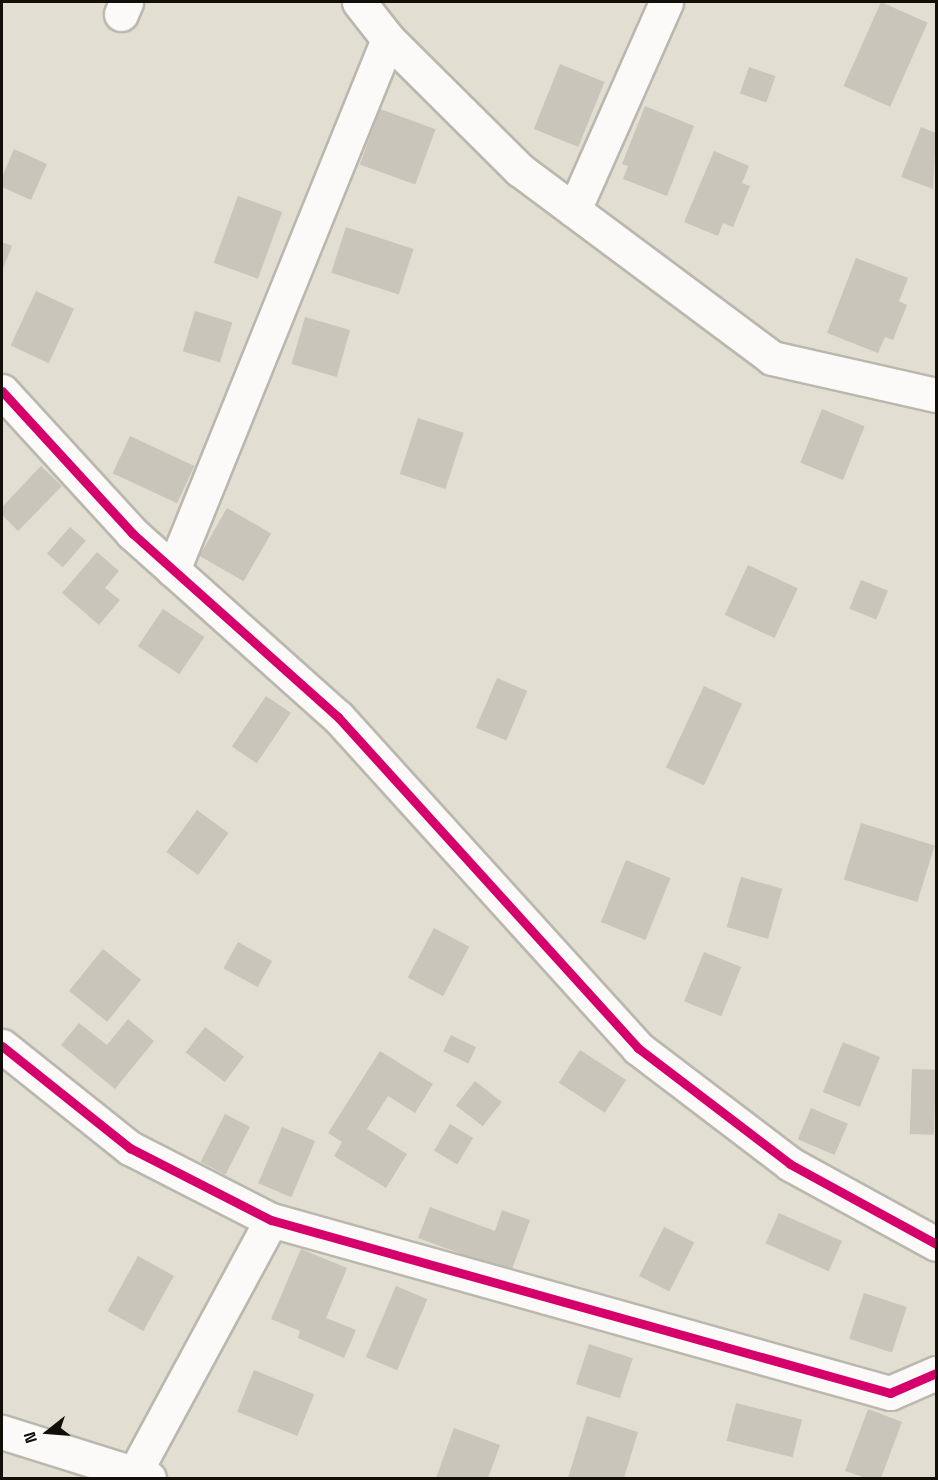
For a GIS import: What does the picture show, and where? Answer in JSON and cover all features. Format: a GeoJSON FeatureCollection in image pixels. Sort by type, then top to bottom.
{"type":"FeatureCollection","features":[{"type":"Feature","properties":{"kind":"street"},"geometry":{"type":"LineString","coordinates":[[359,2],[388,39],[520,171],[772,358],[936,394]]}},
{"type":"Feature","properties":{"kind":"street"},"geometry":{"type":"LineString","coordinates":[[574,210],[666,2]]}},
{"type":"Feature","properties":{"kind":"street"},"geometry":{"type":"LineString","coordinates":[[173,570],[388,39]]}},
{"type":"Feature","properties":{"kind":"street"},"geometry":{"type":"LineString","coordinates":[[2,391],[132,533],[338,717],[638,1048],[790,1164],[936,1244]]}},
{"type":"Feature","properties":{"kind":"street"},"geometry":{"type":"LineString","coordinates":[[2,1046],[130,1148],[271,1220],[890,1393],[936,1374]]}},
{"type":"Feature","properties":{"kind":"street"},"geometry":{"type":"LineString","coordinates":[[2,1432],[142,1475],[271,1220]]}},
{"type":"Feature","properties":{"kind":"building"},"geometry":{"type":"Polygon","coordinates":[[[881,2],[928,23],[890,107],[844,86],[881,2]]]}},
{"type":"Feature","properties":{"kind":"building"},"geometry":{"type":"Polygon","coordinates":[[[560,64],[605,82],[578,147],[534,129],[560,64]]]}},
{"type":"Feature","properties":{"kind":"building"},"geometry":{"type":"Polygon","coordinates":[[[749,67],[775,76],[766,103],[740,93],[749,67]]]}},
{"type":"Feature","properties":{"kind":"building"},"geometry":{"type":"Polygon","coordinates":[[[645,106],[694,126],[667,196],[623,179],[628,166],[622,164],[645,106]]]}},
{"type":"Feature","properties":{"kind":"building"},"geometry":{"type":"Polygon","coordinates":[[[380,109],[435,129],[415,185],[360,164],[380,109]]]}},
{"type":"Feature","properties":{"kind":"building"},"geometry":{"type":"Polygon","coordinates":[[[921,127],[936,133],[933,189],[901,177],[921,127]]]}},
{"type":"Feature","properties":{"kind":"building"},"geometry":{"type":"Polygon","coordinates":[[[14,149],[47,164],[31,200],[2,187],[2,177],[14,149]]]}},
{"type":"Feature","properties":{"kind":"building"},"geometry":{"type":"Polygon","coordinates":[[[714,151],[749,166],[742,183],[750,186],[733,227],[723,223],[718,236],[684,222],[714,151]]]}},
{"type":"Feature","properties":{"kind":"building"},"geometry":{"type":"Polygon","coordinates":[[[238,196],[282,212],[258,279],[214,263],[238,196]]]}},
{"type":"Feature","properties":{"kind":"building"},"geometry":{"type":"Polygon","coordinates":[[[346,227],[414,249],[399,295],[331,273],[346,227]]]}},
{"type":"Feature","properties":{"kind":"building"},"geometry":{"type":"Polygon","coordinates":[[[2,242],[12,246],[2,271],[2,242]]]}},
{"type":"Feature","properties":{"kind":"building"},"geometry":{"type":"Polygon","coordinates":[[[856,258],[908,278],[899,301],[907,305],[893,340],[885,337],[878,353],[827,333],[856,258]]]}},
{"type":"Feature","properties":{"kind":"building"},"geometry":{"type":"Polygon","coordinates":[[[36,291],[74,309],[49,363],[11,345],[36,291]]]}},
{"type":"Feature","properties":{"kind":"building"},"geometry":{"type":"Polygon","coordinates":[[[195,311],[232,322],[220,363],[183,351],[195,311]]]}},
{"type":"Feature","properties":{"kind":"building"},"geometry":{"type":"Polygon","coordinates":[[[305,317],[350,330],[337,377],[291,364],[305,317]]]}},
{"type":"Feature","properties":{"kind":"building"},"geometry":{"type":"Polygon","coordinates":[[[822,409],[865,426],[843,480],[800,463],[822,409]]]}},
{"type":"Feature","properties":{"kind":"building"},"geometry":{"type":"Polygon","coordinates":[[[418,418],[464,433],[445,489],[400,474],[418,418]]]}},
{"type":"Feature","properties":{"kind":"building"},"geometry":{"type":"Polygon","coordinates":[[[130,436],[194,466],[177,503],[113,473],[130,436]]]}},
{"type":"Feature","properties":{"kind":"building"},"geometry":{"type":"Polygon","coordinates":[[[41,466],[62,486],[18,531],[2,515],[2,507],[41,466]]]}},
{"type":"Feature","properties":{"kind":"building"},"geometry":{"type":"Polygon","coordinates":[[[227,508],[271,534],[244,581],[200,556],[227,508]]]}},
{"type":"Feature","properties":{"kind":"building"},"geometry":{"type":"Polygon","coordinates":[[[70,527],[86,541],[63,567],[47,553],[70,527]]]}},
{"type":"Feature","properties":{"kind":"building"},"geometry":{"type":"Polygon","coordinates":[[[97,552],[119,571],[105,588],[120,600],[99,625],[62,593],[97,552]]]}},
{"type":"Feature","properties":{"kind":"building"},"geometry":{"type":"Polygon","coordinates":[[[748,565],[798,588],[775,638],[725,615],[748,565]]]}},
{"type":"Feature","properties":{"kind":"building"},"geometry":{"type":"Polygon","coordinates":[[[861,580],[888,591],[876,620],[849,609],[861,580]]]}},
{"type":"Feature","properties":{"kind":"building"},"geometry":{"type":"Polygon","coordinates":[[[163,609],[204,637],[179,674],[138,646],[163,609]]]}},
{"type":"Feature","properties":{"kind":"building"},"geometry":{"type":"Polygon","coordinates":[[[497,678],[527,691],[506,741],[476,728],[497,678]]]}},
{"type":"Feature","properties":{"kind":"building"},"geometry":{"type":"Polygon","coordinates":[[[704,686],[742,704],[704,785],[666,768],[704,686]]]}},
{"type":"Feature","properties":{"kind":"building"},"geometry":{"type":"Polygon","coordinates":[[[266,696],[291,713],[257,763],[232,747],[266,696]]]}},
{"type":"Feature","properties":{"kind":"building"},"geometry":{"type":"Polygon","coordinates":[[[197,810],[229,833],[198,875],[166,852],[197,810]]]}},
{"type":"Feature","properties":{"kind":"building"},"geometry":{"type":"Polygon","coordinates":[[[861,823],[935,846],[917,902],[844,879],[861,823]]]}},
{"type":"Feature","properties":{"kind":"building"},"geometry":{"type":"Polygon","coordinates":[[[626,860],[671,878],[645,940],[601,922],[626,860]]]}},
{"type":"Feature","properties":{"kind":"building"},"geometry":{"type":"Polygon","coordinates":[[[741,877],[782,889],[768,939],[727,927],[741,877]]]}},
{"type":"Feature","properties":{"kind":"building"},"geometry":{"type":"Polygon","coordinates":[[[434,928],[469,947],[443,996],[408,977],[434,928]]]}},
{"type":"Feature","properties":{"kind":"building"},"geometry":{"type":"Polygon","coordinates":[[[238,942],[272,961],[258,987],[223,968],[238,942]]]}},
{"type":"Feature","properties":{"kind":"building"},"geometry":{"type":"Polygon","coordinates":[[[103,949],[141,980],[107,1022],[69,991],[103,949]]]}},
{"type":"Feature","properties":{"kind":"building"},"geometry":{"type":"Polygon","coordinates":[[[704,952],[741,967],[721,1016],[684,1001],[704,952]]]}},
{"type":"Feature","properties":{"kind":"building"},"geometry":{"type":"Polygon","coordinates":[[[128,1019],[154,1041],[115,1089],[61,1045],[79,1023],[107,1045],[128,1019]]]}},
{"type":"Feature","properties":{"kind":"building"},"geometry":{"type":"Polygon","coordinates":[[[205,1027],[244,1056],[225,1082],[186,1053],[205,1027]]]}},
{"type":"Feature","properties":{"kind":"building"},"geometry":{"type":"Polygon","coordinates":[[[451,1035],[476,1047],[468,1063],[443,1051],[451,1035]]]}},
{"type":"Feature","properties":{"kind":"building"},"geometry":{"type":"Polygon","coordinates":[[[843,1042],[880,1057],[860,1107],[823,1092],[843,1042]]]}},
{"type":"Feature","properties":{"kind":"building"},"geometry":{"type":"Polygon","coordinates":[[[580,1050],[626,1080],[605,1113],[559,1083],[580,1050]]]}},
{"type":"Feature","properties":{"kind":"building"},"geometry":{"type":"Polygon","coordinates":[[[380,1051],[433,1084],[415,1113],[388,1096],[367,1129],[407,1154],[386,1188],[334,1156],[342,1142],[328,1133],[380,1051]]]}},
{"type":"Feature","properties":{"kind":"building"},"geometry":{"type":"Polygon","coordinates":[[[912,1069],[936,1070],[934,1135],[910,1134],[912,1069]]]}},
{"type":"Feature","properties":{"kind":"building"},"geometry":{"type":"Polygon","coordinates":[[[475,1081],[502,1102],[483,1126],[456,1105],[475,1081]]]}},
{"type":"Feature","properties":{"kind":"building"},"geometry":{"type":"Polygon","coordinates":[[[811,1108],[848,1124],[835,1155],[798,1139],[811,1108]]]}},
{"type":"Feature","properties":{"kind":"building"},"geometry":{"type":"Polygon","coordinates":[[[225,1114],[250,1127],[225,1175],[200,1162],[225,1114]]]}},
{"type":"Feature","properties":{"kind":"building"},"geometry":{"type":"Polygon","coordinates":[[[450,1124],[473,1138],[457,1164],[434,1151],[450,1124]]]}},
{"type":"Feature","properties":{"kind":"building"},"geometry":{"type":"Polygon","coordinates":[[[282,1127],[315,1141],[291,1197],[258,1183],[282,1127]]]}},
{"type":"Feature","properties":{"kind":"building"},"geometry":{"type":"Polygon","coordinates":[[[430,1207],[495,1231],[502,1210],[530,1220],[511,1272],[418,1238],[430,1207]]]}},
{"type":"Feature","properties":{"kind":"building"},"geometry":{"type":"Polygon","coordinates":[[[779,1213],[842,1241],[829,1271],[766,1243],[779,1213]]]}},
{"type":"Feature","properties":{"kind":"building"},"geometry":{"type":"Polygon","coordinates":[[[664,1227],[694,1242],[669,1291],[639,1276],[664,1227]]]}},
{"type":"Feature","properties":{"kind":"building"},"geometry":{"type":"Polygon","coordinates":[[[301,1249],[347,1268],[326,1318],[356,1330],[344,1358],[298,1338],[300,1331],[271,1319],[301,1249]]]}},
{"type":"Feature","properties":{"kind":"building"},"geometry":{"type":"Polygon","coordinates":[[[138,1256],[174,1276],[143,1331],[107,1311],[138,1256]]]}},
{"type":"Feature","properties":{"kind":"building"},"geometry":{"type":"Polygon","coordinates":[[[396,1286],[427,1299],[397,1370],[366,1357],[396,1286]]]}},
{"type":"Feature","properties":{"kind":"building"},"geometry":{"type":"Polygon","coordinates":[[[864,1293],[907,1307],[892,1353],[849,1339],[864,1293]]]}},
{"type":"Feature","properties":{"kind":"building"},"geometry":{"type":"Polygon","coordinates":[[[589,1344],[633,1358],[620,1398],[576,1384],[589,1344]]]}},
{"type":"Feature","properties":{"kind":"building"},"geometry":{"type":"Polygon","coordinates":[[[254,1370],[314,1394],[297,1436],[237,1412],[254,1370]]]}},
{"type":"Feature","properties":{"kind":"building"},"geometry":{"type":"Polygon","coordinates":[[[736,1403],[802,1419],[793,1457],[727,1441],[736,1403]]]}},
{"type":"Feature","properties":{"kind":"building"},"geometry":{"type":"Polygon","coordinates":[[[868,1409],[902,1422],[881,1478],[866,1478],[845,1471],[868,1409]]]}},
{"type":"Feature","properties":{"kind":"building"},"geometry":{"type":"Polygon","coordinates":[[[587,1416],[638,1432],[624,1478],[568,1478],[587,1416]]]}},
{"type":"Feature","properties":{"kind":"building"},"geometry":{"type":"Polygon","coordinates":[[[454,1428],[500,1445],[488,1478],[436,1478],[454,1428]]]}},
{"type":"Feature","properties":{"kind":"cycle path"},"geometry":{"type":"LineString","coordinates":[[2,391],[132,533],[338,717],[638,1048],[790,1164],[936,1244]]}},
{"type":"Feature","properties":{"kind":"cycle path"},"geometry":{"type":"LineString","coordinates":[[2,1046],[130,1148],[271,1220],[890,1393],[936,1373]]}}]}
